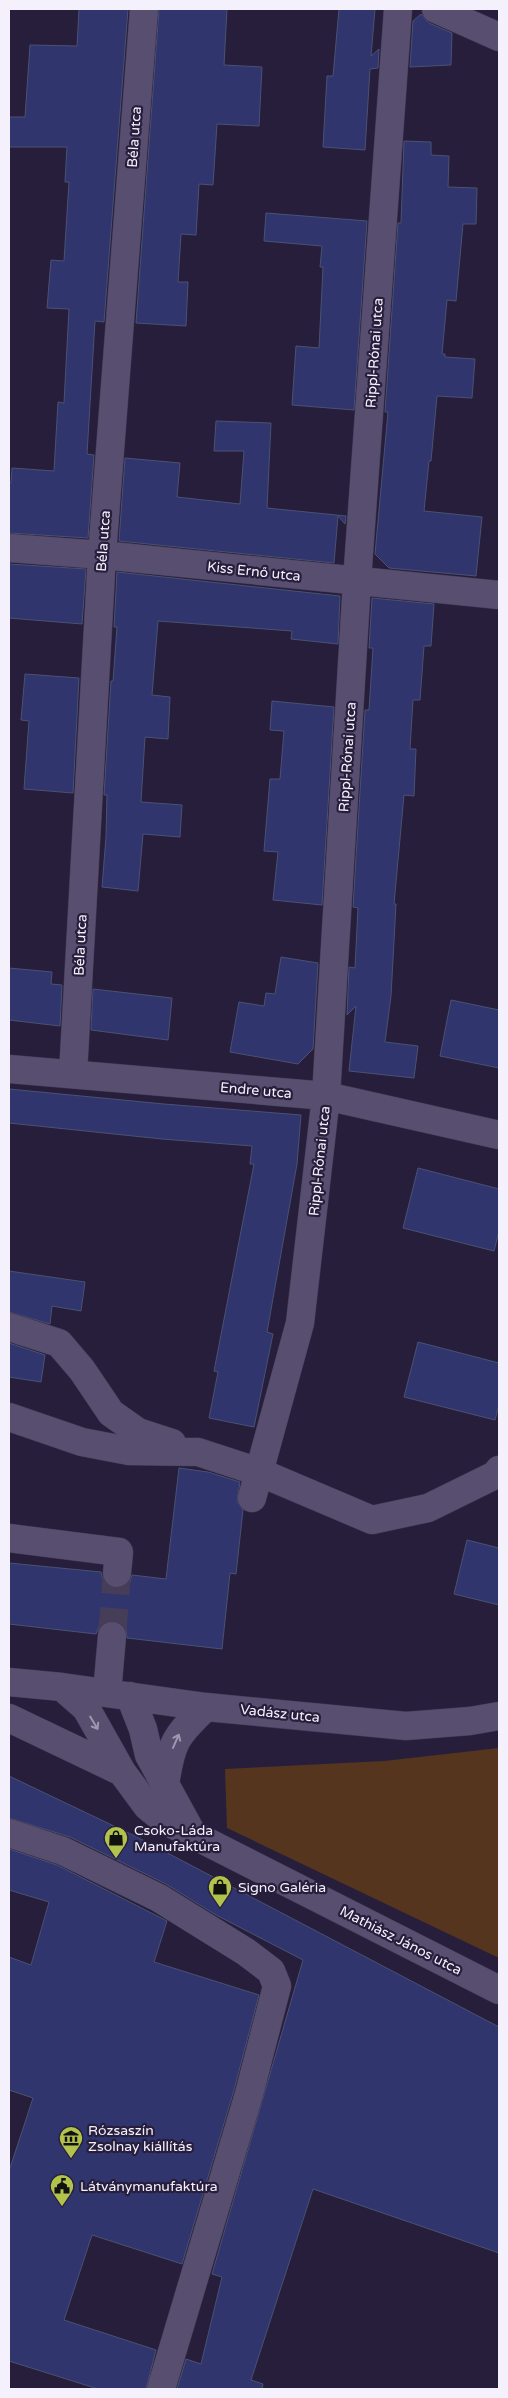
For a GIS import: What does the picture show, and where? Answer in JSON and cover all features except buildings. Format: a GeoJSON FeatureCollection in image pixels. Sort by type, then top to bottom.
{"type":"FeatureCollection","features":[{"type":"Feature","properties":{"kind":"street","name":"Béla utca"},"geometry":{"type":"LineString","coordinates":[[73,1074],[102,555],[144,9]]}},
{"type":"Feature","properties":{"kind":"street","name":"Rippl-Rónai utca"},"geometry":{"type":"LineString","coordinates":[[252,1498],[300,1324],[326,1096],[358,581],[398,9]]}},
{"type":"Feature","properties":{"kind":"street"},"geometry":{"type":"LineString","coordinates":[[436,9],[499,38]]}},
{"type":"Feature","properties":{"kind":"street","name":"Kiss Ernő utca"},"geometry":{"type":"LineString","coordinates":[[9,548],[102,555],[499,595]]}},
{"type":"Feature","properties":{"kind":"street","name":"Endre utca"},"geometry":{"type":"LineString","coordinates":[[9,1069],[326,1096],[499,1136]]}},
{"type":"Feature","properties":{"kind":"street"},"geometry":{"type":"LineString","coordinates":[[9,1327],[59,1343],[82,1370],[111,1413],[138,1432],[259,1472],[372,1520],[428,1508],[495,1475],[499,1470]]}},
{"type":"Feature","properties":{"kind":"street"},"geometry":{"type":"LineString","coordinates":[[9,1417],[82,1442],[101,1446],[129,1451],[198,1452]]}},
{"type":"Feature","properties":{"kind":"street"},"geometry":{"type":"LineString","coordinates":[[9,1538],[119,1552],[117,1573]]}},
{"type":"Feature","properties":{"kind":"street"},"geometry":{"type":"LineString","coordinates":[[112,1636],[119,1695],[143,1729],[149,1755],[194,1837]]}},
{"type":"Feature","properties":{"kind":"street","name":"Vadász utca"},"geometry":{"type":"LineString","coordinates":[[9,1682],[62,1687],[206,1707],[406,1726],[470,1721],[499,1716]]}},
{"type":"Feature","properties":{"kind":"street","name":"Mathiász János utca"},"geometry":{"type":"LineString","coordinates":[[62,1687],[86,1708],[122,1772],[147,1806],[164,1820],[194,1837],[499,1990]]}},
{"type":"Feature","properties":{"kind":"street"},"geometry":{"type":"LineString","coordinates":[[165,1785],[169,1757],[180,1732],[206,1707]]}},
{"type":"Feature","properties":{"kind":"street","name":"Mathiász János utca"},"geometry":{"type":"LineString","coordinates":[[9,1718],[122,1772]]}},
{"type":"Feature","properties":{"kind":"street"},"geometry":{"type":"LineString","coordinates":[[9,1833],[62,1851],[159,1898],[246,1952],[271,1971],[277,1986],[246,2103],[161,2389]]}},
{"type":"Feature","properties":{"kind":"shaded area"},"geometry":{"type":"Polygon","coordinates":[[[499,1748],[499,1958],[227,1828],[225,1769],[384,1761],[499,1748]]]}},
{"type":"Feature","properties":{"kind":"tunnel"},"geometry":{"type":"LineString","coordinates":[[112,1636],[117,1573]]}},
{"type":"Feature","properties":{"kind":"place","name":"Csoko-Láda Manufaktúra"},"geometry":{"type":"Point","coordinates":[116,1859]}},
{"type":"Feature","properties":{"kind":"place","name":"Signo Galéria"},"geometry":{"type":"Point","coordinates":[220,1908]}},
{"type":"Feature","properties":{"kind":"place","name":"Rózsaszín Zsolnay kiállítás"},"geometry":{"type":"Point","coordinates":[71,2159]}},
{"type":"Feature","properties":{"kind":"place","name":"Látványmanufaktúra"},"geometry":{"type":"Point","coordinates":[62,2207]}}]}
